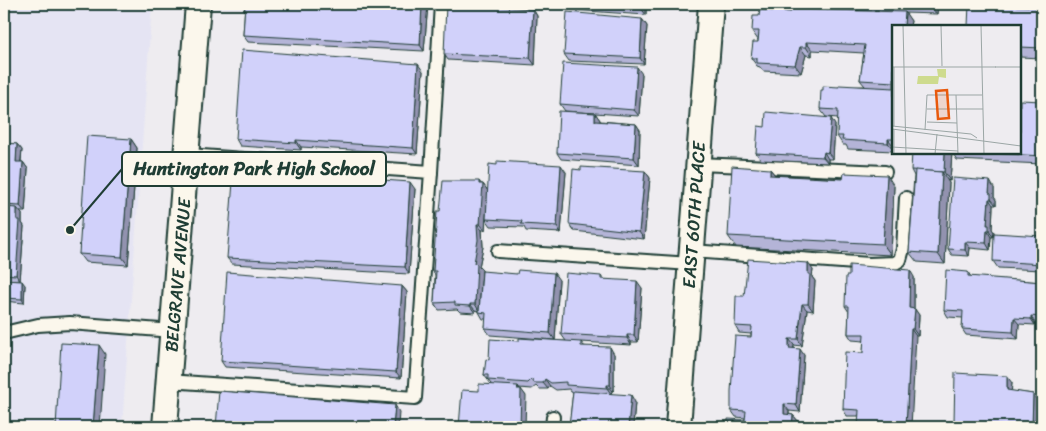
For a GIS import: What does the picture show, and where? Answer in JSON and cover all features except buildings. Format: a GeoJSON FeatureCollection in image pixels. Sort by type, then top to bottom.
{"type":"FeatureCollection","features":[{"type":"Feature","properties":{"kind":"street","name":"BELGRAVE AVENUE"},"geometry":{"type":"LineString","coordinates":[[165,427],[188,155],[198,4]]}},
{"type":"Feature","properties":{"kind":"street","name":"EAST 60TH PLACE"},"geometry":{"type":"LineString","coordinates":[[678,427],[711,4]]}},
{"type":"Feature","properties":{"kind":"lane"},"geometry":{"type":"LineString","coordinates":[[168,381],[415,398],[441,4]]}},
{"type":"Feature","properties":{"kind":"lane"},"geometry":{"type":"LineString","coordinates":[[188,155],[431,172]]}},
{"type":"Feature","properties":{"kind":"lane"},"geometry":{"type":"LineString","coordinates":[[698,164],[885,172]]}},
{"type":"Feature","properties":{"kind":"lane"},"geometry":{"type":"LineString","coordinates":[[498,251],[895,264],[900,260],[903,249],[906,198]]}},
{"type":"Feature","properties":{"kind":"lane"},"geometry":{"type":"LineString","coordinates":[[4,333],[38,325],[70,323],[173,330]]}},
{"type":"Feature","properties":{"kind":"shaded area"},"geometry":{"type":"Polygon","coordinates":[[[4,4],[152,4],[122,427],[4,427],[4,4]]]}},
{"type":"Feature","properties":{"kind":"place","name":"Huntington Park High School"},"geometry":{"type":"Point","coordinates":[70,230]}}]}
